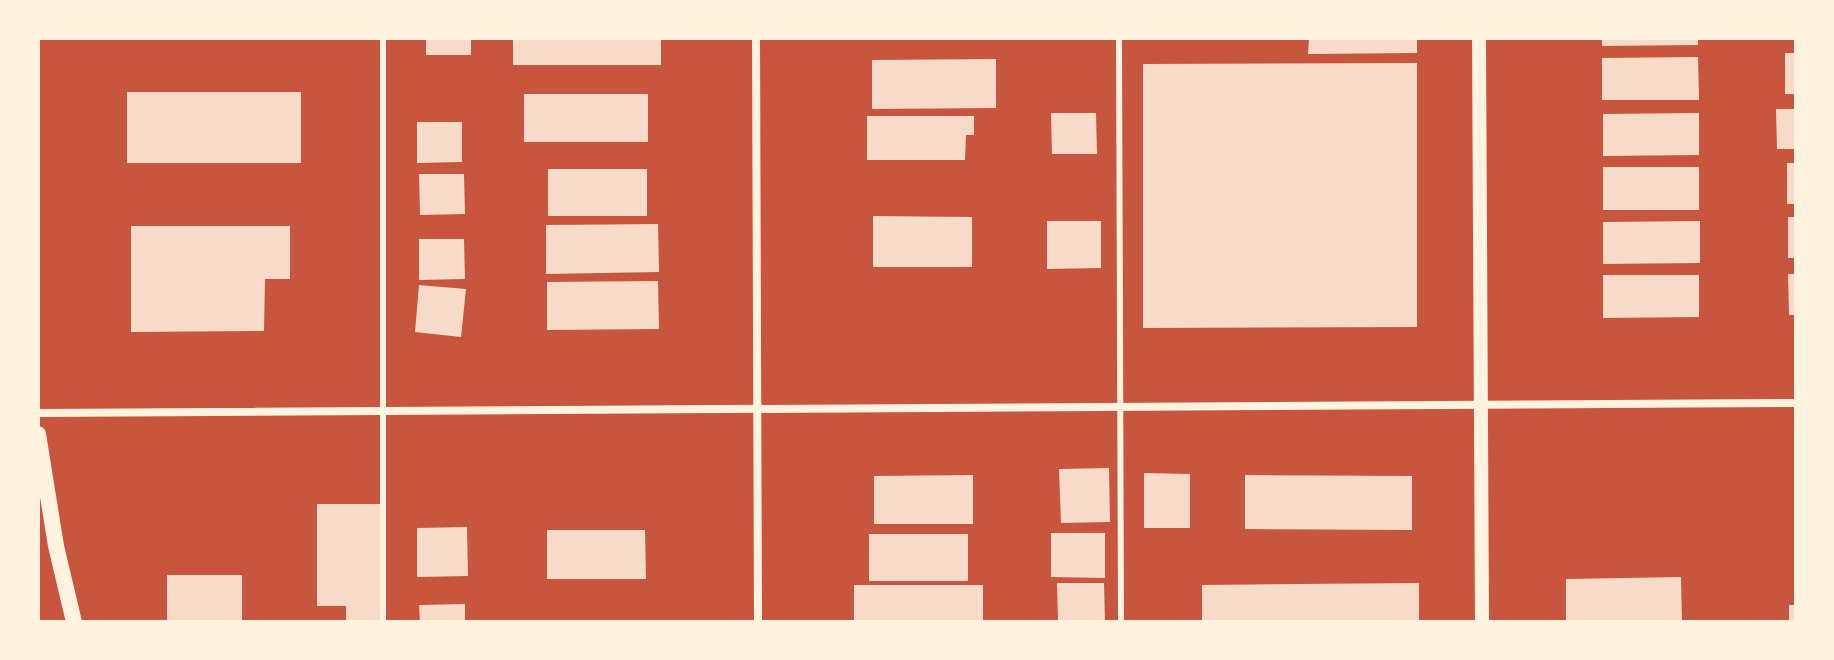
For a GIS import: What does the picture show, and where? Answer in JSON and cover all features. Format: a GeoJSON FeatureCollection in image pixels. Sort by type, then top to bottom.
{"type":"FeatureCollection","features":[{"type":"Feature","properties":{"kind":"main road"},"geometry":{"type":"LineString","coordinates":[[38,434],[56,546],[74,622]]}},
{"type":"Feature","properties":{"kind":"street"},"geometry":{"type":"LineString","coordinates":[[756,38],[758,622]]}},
{"type":"Feature","properties":{"kind":"street"},"geometry":{"type":"LineString","coordinates":[[1479,38],[1482,622]]}},
{"type":"Feature","properties":{"kind":"street"},"geometry":{"type":"LineString","coordinates":[[38,413],[1796,403]]}},
{"type":"Feature","properties":{"kind":"lane"},"geometry":{"type":"LineString","coordinates":[[383,38],[383,622]]}},
{"type":"Feature","properties":{"kind":"lane"},"geometry":{"type":"LineString","coordinates":[[1119,38],[1121,622]]}},
{"type":"Feature","properties":{"kind":"building"},"geometry":{"type":"Polygon","coordinates":[[[426,38],[471,38],[471,55],[426,55],[426,38]]]}},
{"type":"Feature","properties":{"kind":"building"},"geometry":{"type":"Polygon","coordinates":[[[513,38],[661,38],[661,65],[513,65],[513,38]]]}},
{"type":"Feature","properties":{"kind":"building"},"geometry":{"type":"Polygon","coordinates":[[[1309,38],[1417,38],[1417,53],[1308,54],[1309,38]]]}},
{"type":"Feature","properties":{"kind":"building"},"geometry":{"type":"Polygon","coordinates":[[[1602,38],[1698,38],[1698,45],[1602,46],[1602,38]]]}},
{"type":"Feature","properties":{"kind":"building"},"geometry":{"type":"Polygon","coordinates":[[[1785,53],[1796,53],[1796,94],[1785,94],[1785,53]]]}},
{"type":"Feature","properties":{"kind":"building"},"geometry":{"type":"Polygon","coordinates":[[[1698,57],[1699,100],[1602,100],[1602,58],[1698,57]]]}},
{"type":"Feature","properties":{"kind":"building"},"geometry":{"type":"Polygon","coordinates":[[[996,59],[996,108],[872,109],[872,60],[996,59]]]}},
{"type":"Feature","properties":{"kind":"building"},"geometry":{"type":"Polygon","coordinates":[[[1417,63],[1417,327],[1143,328],[1143,64],[1417,63]]]}},
{"type":"Feature","properties":{"kind":"building"},"geometry":{"type":"Polygon","coordinates":[[[127,92],[301,92],[301,163],[127,163],[127,92]]]}},
{"type":"Feature","properties":{"kind":"building"},"geometry":{"type":"Polygon","coordinates":[[[524,94],[648,94],[648,142],[524,142],[524,94]]]}},
{"type":"Feature","properties":{"kind":"building"},"geometry":{"type":"Polygon","coordinates":[[[1776,109],[1796,109],[1796,149],[1777,149],[1776,109]]]}},
{"type":"Feature","properties":{"kind":"building"},"geometry":{"type":"Polygon","coordinates":[[[1051,113],[1096,113],[1097,154],[1052,154],[1051,113]]]}},
{"type":"Feature","properties":{"kind":"building"},"geometry":{"type":"Polygon","coordinates":[[[1699,113],[1699,155],[1603,156],[1603,114],[1699,113]]]}},
{"type":"Feature","properties":{"kind":"building"},"geometry":{"type":"Polygon","coordinates":[[[867,116],[974,116],[974,135],[966,135],[965,160],[867,160],[867,116]]]}},
{"type":"Feature","properties":{"kind":"building"},"geometry":{"type":"Polygon","coordinates":[[[417,122],[462,122],[462,162],[417,163],[417,122]]]}},
{"type":"Feature","properties":{"kind":"building"},"geometry":{"type":"Polygon","coordinates":[[[1787,163],[1796,163],[1796,204],[1787,204],[1787,163]]]}},
{"type":"Feature","properties":{"kind":"building"},"geometry":{"type":"Polygon","coordinates":[[[1603,167],[1699,167],[1699,210],[1603,210],[1603,167]]]}},
{"type":"Feature","properties":{"kind":"building"},"geometry":{"type":"Polygon","coordinates":[[[548,169],[647,169],[647,216],[548,216],[548,169]]]}},
{"type":"Feature","properties":{"kind":"building"},"geometry":{"type":"Polygon","coordinates":[[[419,174],[464,174],[465,214],[420,215],[419,174]]]}},
{"type":"Feature","properties":{"kind":"building"},"geometry":{"type":"Polygon","coordinates":[[[873,216],[972,217],[972,267],[873,267],[873,216]]]}},
{"type":"Feature","properties":{"kind":"building"},"geometry":{"type":"Polygon","coordinates":[[[1788,217],[1796,217],[1796,258],[1788,258],[1788,217]]]}},
{"type":"Feature","properties":{"kind":"building"},"geometry":{"type":"Polygon","coordinates":[[[1047,221],[1101,221],[1101,268],[1047,269],[1047,221]]]}},
{"type":"Feature","properties":{"kind":"building"},"geometry":{"type":"Polygon","coordinates":[[[1700,221],[1700,263],[1603,264],[1603,222],[1700,221]]]}},
{"type":"Feature","properties":{"kind":"building"},"geometry":{"type":"Polygon","coordinates":[[[658,224],[659,272],[546,274],[546,225],[658,224]]]}},
{"type":"Feature","properties":{"kind":"building"},"geometry":{"type":"Polygon","coordinates":[[[131,226],[290,226],[290,279],[265,279],[264,331],[131,332],[131,226]]]}},
{"type":"Feature","properties":{"kind":"building"},"geometry":{"type":"Polygon","coordinates":[[[419,239],[464,239],[465,279],[419,280],[419,239]]]}},
{"type":"Feature","properties":{"kind":"building"},"geometry":{"type":"Polygon","coordinates":[[[1788,274],[1796,274],[1796,315],[1789,315],[1788,274]]]}},
{"type":"Feature","properties":{"kind":"building"},"geometry":{"type":"Polygon","coordinates":[[[1603,275],[1699,275],[1699,317],[1603,318],[1603,275]]]}},
{"type":"Feature","properties":{"kind":"building"},"geometry":{"type":"Polygon","coordinates":[[[658,281],[659,329],[547,330],[547,282],[658,281]]]}},
{"type":"Feature","properties":{"kind":"building"},"geometry":{"type":"Polygon","coordinates":[[[419,285],[466,289],[461,337],[415,332],[419,285]]]}},
{"type":"Feature","properties":{"kind":"building"},"geometry":{"type":"Polygon","coordinates":[[[1109,468],[1110,522],[1061,523],[1059,469],[1109,468]]]}},
{"type":"Feature","properties":{"kind":"building"},"geometry":{"type":"Polygon","coordinates":[[[1144,473],[1190,474],[1190,528],[1144,528],[1144,473]]]}},
{"type":"Feature","properties":{"kind":"building"},"geometry":{"type":"Polygon","coordinates":[[[973,475],[973,524],[874,524],[874,476],[973,475]]]}},
{"type":"Feature","properties":{"kind":"building"},"geometry":{"type":"Polygon","coordinates":[[[1245,475],[1412,476],[1412,530],[1245,529],[1245,475]]]}},
{"type":"Feature","properties":{"kind":"building"},"geometry":{"type":"Polygon","coordinates":[[[317,504],[380,504],[380,622],[346,622],[346,606],[317,606],[317,504]]]}},
{"type":"Feature","properties":{"kind":"building"},"geometry":{"type":"Polygon","coordinates":[[[467,527],[468,576],[417,577],[417,528],[467,527]]]}},
{"type":"Feature","properties":{"kind":"building"},"geometry":{"type":"Polygon","coordinates":[[[547,530],[645,530],[646,579],[547,579],[547,530]]]}},
{"type":"Feature","properties":{"kind":"building"},"geometry":{"type":"Polygon","coordinates":[[[1051,533],[1105,533],[1105,578],[1051,577],[1051,533]]]}},
{"type":"Feature","properties":{"kind":"building"},"geometry":{"type":"Polygon","coordinates":[[[869,534],[968,534],[968,581],[869,581],[869,534]]]}},
{"type":"Feature","properties":{"kind":"building"},"geometry":{"type":"Polygon","coordinates":[[[167,575],[242,575],[242,622],[167,622],[167,575]]]}},
{"type":"Feature","properties":{"kind":"building"},"geometry":{"type":"Polygon","coordinates":[[[1681,577],[1682,622],[1566,622],[1566,579],[1681,577]]]}},
{"type":"Feature","properties":{"kind":"building"},"geometry":{"type":"Polygon","coordinates":[[[1057,583],[1104,583],[1105,622],[1058,622],[1057,583]]]}},
{"type":"Feature","properties":{"kind":"building"},"geometry":{"type":"Polygon","coordinates":[[[1419,583],[1419,622],[1202,622],[1202,585],[1419,583]]]}},
{"type":"Feature","properties":{"kind":"building"},"geometry":{"type":"Polygon","coordinates":[[[854,585],[983,585],[983,622],[854,622],[854,585]]]}},
{"type":"Feature","properties":{"kind":"building"},"geometry":{"type":"Polygon","coordinates":[[[465,604],[465,622],[420,622],[419,605],[465,604]]]}},
{"type":"Feature","properties":{"kind":"building"},"geometry":{"type":"Polygon","coordinates":[[[1789,605],[1796,605],[1796,622],[1789,622],[1789,605]]]}}]}
